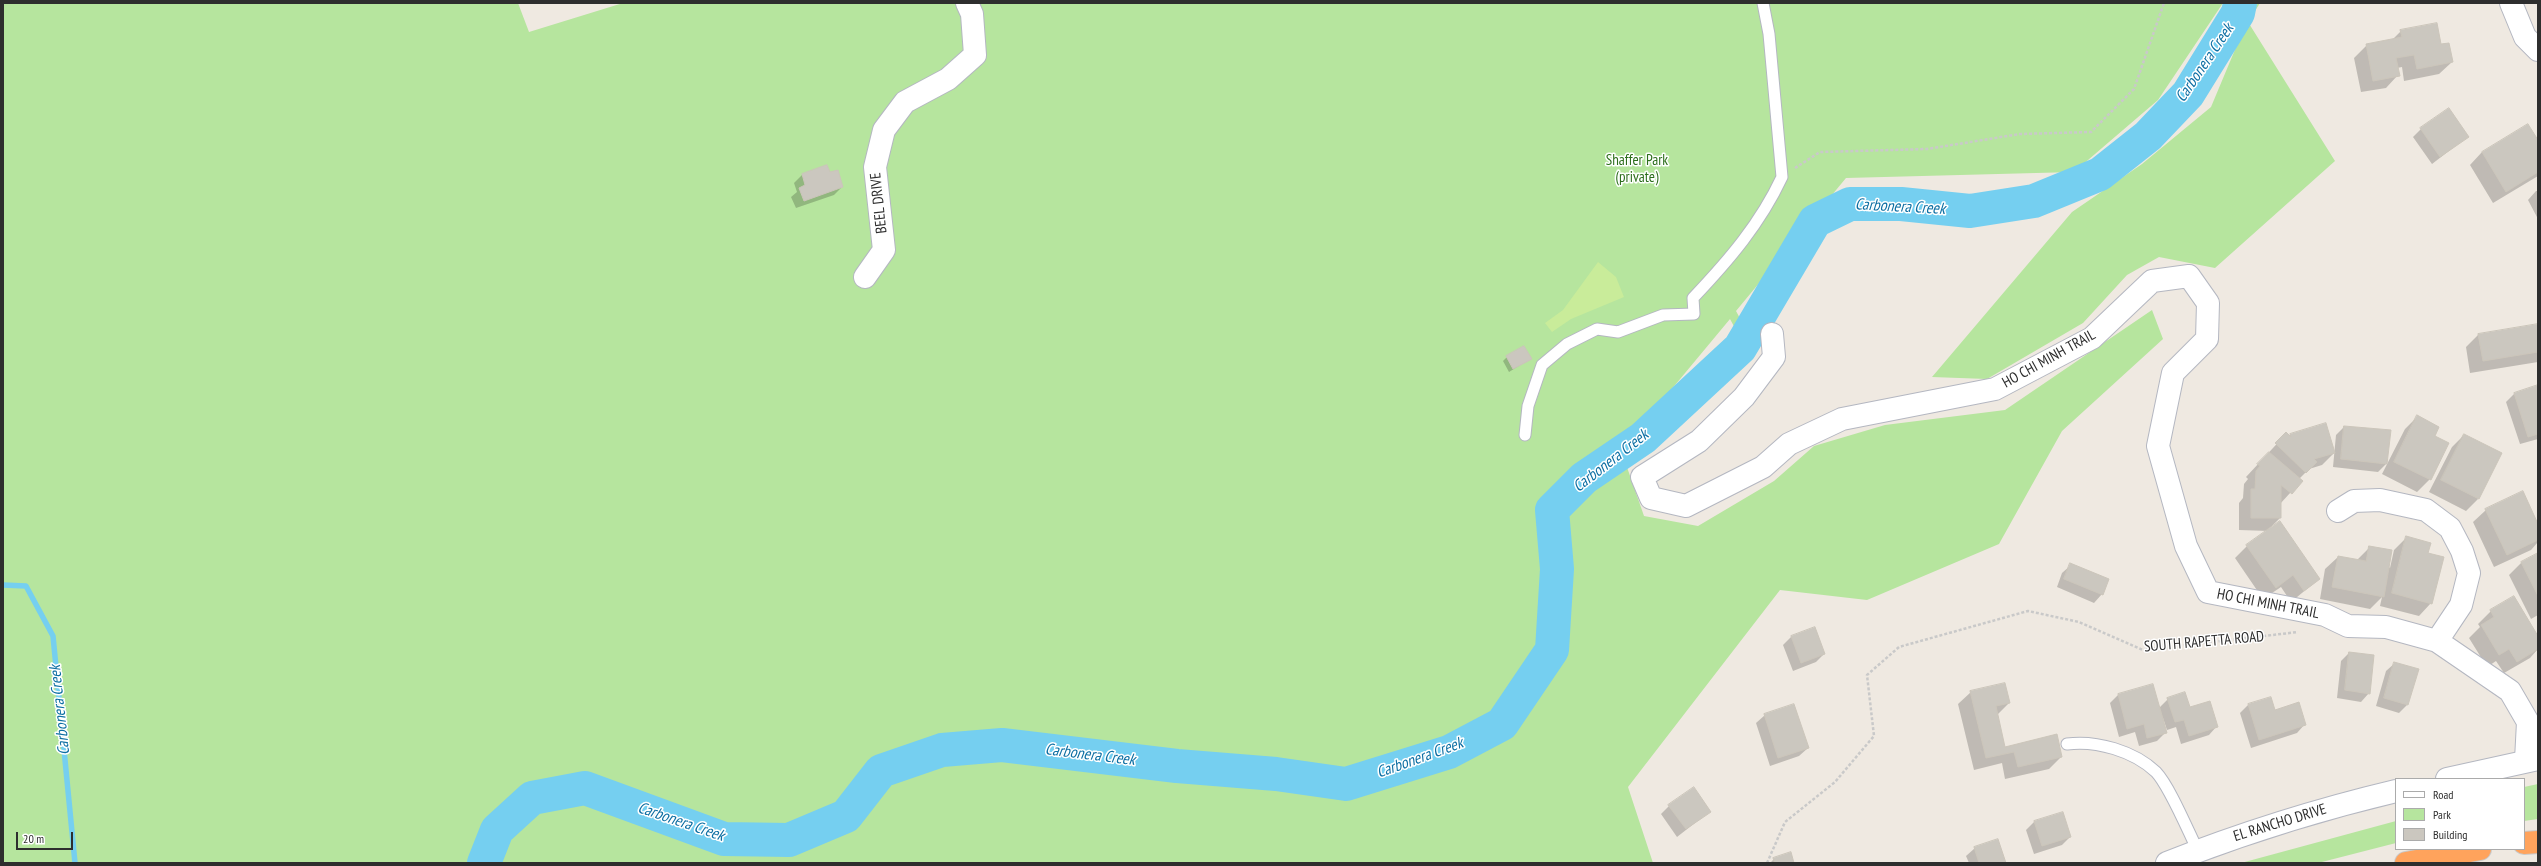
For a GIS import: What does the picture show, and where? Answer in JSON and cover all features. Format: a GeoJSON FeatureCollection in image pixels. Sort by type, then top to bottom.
{"type":"FeatureCollection","features":[{"type":"Feature","properties":{"kind":"highway"},"geometry":{"type":"LineString","coordinates":[[2525,843],[2538,842]]}},
{"type":"Feature","properties":{"kind":"highway"},"geometry":{"type":"LineString","coordinates":[[2406,863],[2475,850]]}},
{"type":"Feature","properties":{"kind":"street","name":"BEEL DRIVE"},"geometry":{"type":"LineString","coordinates":[[865,277],[884,250],[875,167],[884,130],[905,102],[948,79],[975,55],[972,14],[967,3]]}},
{"type":"Feature","properties":{"kind":"street"},"geometry":{"type":"LineString","coordinates":[[2511,3],[2525,37],[2538,50]]}},
{"type":"Feature","properties":{"kind":"street","name":"HO CHI MINH TRAIL"},"geometry":{"type":"LineString","coordinates":[[1772,334],[1774,357],[1744,397],[1699,441],[1642,477],[1651,498],[1686,506],[1763,467],[1788,444],[1842,419],[1995,389],[2092,338],[2152,281],[2189,276],[2208,303],[2207,339],[2173,373],[2158,446],[2186,546],[2208,592],[2325,615],[2348,626],[2386,626],[2437,641]]}},
{"type":"Feature","properties":{"kind":"street"},"geometry":{"type":"LineString","coordinates":[[2338,510],[2354,501],[2386,501],[2426,510],[2450,528],[2462,551],[2469,573],[2461,605],[2437,641],[2510,691],[2528,722],[2532,759],[2451,778]]}},
{"type":"Feature","properties":{"kind":"street","name":"EL RANCHO DRIVE"},"geometry":{"type":"LineString","coordinates":[[2167,863],[2317,810],[2395,791]]}},
{"type":"Feature","properties":{"kind":"lane"},"geometry":{"type":"LineString","coordinates":[[1525,435],[1528,406],[1542,365],[1567,344],[1597,328],[1618,332],[1663,315],[1694,314],[1693,298],[1736,252],[1772,197],[1782,177],[1769,34],[1763,3]]}},
{"type":"Feature","properties":{"kind":"lane"},"geometry":{"type":"LineString","coordinates":[[2067,744],[2082,742],[2108,747],[2136,757],[2156,772],[2178,810],[2198,851]]}},
{"type":"Feature","properties":{"kind":"path"},"geometry":{"type":"LineString","coordinates":[[1782,177],[1820,152],[1927,149],[2020,134],[2091,132],[2134,89],[2164,3]]}},
{"type":"Feature","properties":{"kind":"path","name":"SOUTH RAPETTA ROAD"},"geometry":{"type":"LineString","coordinates":[[1768,863],[1785,822],[1835,782],[1874,736],[1868,675],[1899,647],[2028,611],[2079,622],[2143,650],[2301,632]]}},
{"type":"Feature","properties":{"kind":"green space","name":"Shaffer Park (private)"},"geometry":{"type":"Polygon","coordinates":[[[3,3],[518,3],[529,32],[623,3],[2223,3],[2158,100],[2074,172],[1846,178],[1736,311],[1742,322],[1736,330],[1730,319],[1621,450],[1644,516],[1698,526],[1774,481],[1814,446],[1885,425],[2005,410],[2152,310],[2163,339],[2062,431],[1999,544],[1867,600],[1780,590],[1628,787],[1653,863],[3,863],[3,3]]]}},
{"type":"Feature","properties":{"kind":"green space"},"geometry":{"type":"Polygon","coordinates":[[[2236,3],[2260,3],[2248,22],[2335,161],[2215,268],[2159,257],[2127,275],[2083,323],[1987,379],[1932,377],[2072,212],[2142,164],[2211,107],[2247,21],[2236,3]]]}},
{"type":"Feature","properties":{"kind":"green space"},"geometry":{"type":"Polygon","coordinates":[[[1598,262],[1616,277],[1624,297],[1571,319],[1552,332],[1545,323],[1563,310],[1598,262]]]}},
{"type":"Feature","properties":{"kind":"green space"},"geometry":{"type":"Polygon","coordinates":[[[2538,784],[2538,819],[2525,821],[2525,787],[2538,784]]]}},
{"type":"Feature","properties":{"kind":"green space"},"geometry":{"type":"Polygon","coordinates":[[[2395,821],[2395,843],[2318,863],[2241,863],[2395,821]]]}},
{"type":"Feature","properties":{"kind":"building"},"geometry":{"type":"Polygon","coordinates":[[[2437,23],[2441,44],[2449,43],[2453,62],[2417,69],[2414,55],[2396,58],[2400,76],[2373,81],[2366,44],[2402,37],[2400,30],[2437,23]]]}},
{"type":"Feature","properties":{"kind":"building"},"geometry":{"type":"Polygon","coordinates":[[[2449,108],[2469,137],[2440,157],[2420,128],[2449,108]]]}},
{"type":"Feature","properties":{"kind":"building"},"geometry":{"type":"Polygon","coordinates":[[[2528,124],[2538,140],[2538,172],[2506,192],[2482,152],[2528,124]]]}},
{"type":"Feature","properties":{"kind":"building"},"geometry":{"type":"Polygon","coordinates":[[[827,165],[830,172],[838,170],[843,187],[804,201],[799,188],[805,185],[802,174],[827,165]]]}},
{"type":"Feature","properties":{"kind":"building"},"geometry":{"type":"Polygon","coordinates":[[[2538,324],[2538,352],[2483,361],[2478,334],[2538,324]]]}},
{"type":"Feature","properties":{"kind":"building"},"geometry":{"type":"Polygon","coordinates":[[[1524,346],[1532,359],[1513,369],[1506,356],[1524,346]]]}},
{"type":"Feature","properties":{"kind":"building"},"geometry":{"type":"Polygon","coordinates":[[[2538,385],[2538,434],[2528,437],[2514,393],[2538,385]]]}},
{"type":"Feature","properties":{"kind":"building"},"geometry":{"type":"Polygon","coordinates":[[[2417,415],[2439,427],[2435,436],[2449,443],[2431,480],[2394,462],[2417,415]]]}},
{"type":"Feature","properties":{"kind":"building"},"geometry":{"type":"Polygon","coordinates":[[[2326,423],[2335,453],[2314,459],[2317,462],[2306,473],[2275,443],[2286,432],[2291,437],[2290,434],[2326,423]]]}},
{"type":"Feature","properties":{"kind":"building"},"geometry":{"type":"Polygon","coordinates":[[[2344,426],[2391,430],[2387,464],[2341,459],[2344,426]]]}},
{"type":"Feature","properties":{"kind":"building"},"geometry":{"type":"Polygon","coordinates":[[[2464,434],[2502,453],[2479,499],[2441,480],[2464,434]]]}},
{"type":"Feature","properties":{"kind":"building"},"geometry":{"type":"Polygon","coordinates":[[[2269,452],[2303,481],[2292,494],[2281,485],[2281,518],[2251,518],[2251,489],[2255,489],[2256,471],[2260,466],[2257,464],[2269,452]]]}},
{"type":"Feature","properties":{"kind":"building"},"geometry":{"type":"Polygon","coordinates":[[[2523,491],[2538,524],[2538,540],[2507,555],[2485,509],[2523,491]]]}},
{"type":"Feature","properties":{"kind":"building"},"geometry":{"type":"Polygon","coordinates":[[[2280,521],[2320,579],[2304,591],[2293,575],[2276,588],[2246,545],[2280,521]]]}},
{"type":"Feature","properties":{"kind":"building"},"geometry":{"type":"Polygon","coordinates":[[[2406,536],[2431,543],[2428,553],[2444,557],[2432,604],[2392,593],[2406,536]]]}},
{"type":"Feature","properties":{"kind":"building"},"geometry":{"type":"Polygon","coordinates":[[[2369,546],[2392,550],[2384,597],[2332,587],[2338,556],[2366,561],[2369,546]]]}},
{"type":"Feature","properties":{"kind":"building"},"geometry":{"type":"Polygon","coordinates":[[[2538,553],[2538,596],[2521,562],[2538,553]]]}},
{"type":"Feature","properties":{"kind":"building"},"geometry":{"type":"Polygon","coordinates":[[[2070,563],[2109,579],[2103,595],[2064,579],[2070,563]]]}},
{"type":"Feature","properties":{"kind":"building"},"geometry":{"type":"Polygon","coordinates":[[[2514,596],[2538,636],[2538,649],[2517,662],[2509,649],[2499,655],[2481,625],[2494,617],[2490,610],[2514,596]]]}},
{"type":"Feature","properties":{"kind":"building"},"geometry":{"type":"Polygon","coordinates":[[[1815,627],[1825,654],[1801,663],[1791,636],[1815,627]]]}},
{"type":"Feature","properties":{"kind":"building"},"geometry":{"type":"Polygon","coordinates":[[[2349,652],[2374,655],[2370,694],[2345,690],[2349,652]]]}},
{"type":"Feature","properties":{"kind":"building"},"geometry":{"type":"Polygon","coordinates":[[[2394,662],[2419,669],[2408,705],[2384,698],[2394,662]]]}},
{"type":"Feature","properties":{"kind":"building"},"geometry":{"type":"Polygon","coordinates":[[[2005,683],[2010,703],[1996,706],[2005,747],[2057,734],[2062,757],[2018,767],[2014,752],[1986,758],[1970,691],[2005,683]]]}},
{"type":"Feature","properties":{"kind":"building"},"geometry":{"type":"Polygon","coordinates":[[[2153,684],[2167,733],[2147,738],[2144,724],[2127,729],[2118,694],[2153,684]]]}},
{"type":"Feature","properties":{"kind":"building"},"geometry":{"type":"Polygon","coordinates":[[[2185,692],[2190,707],[2210,701],[2218,727],[2189,736],[2184,720],[2175,722],[2167,698],[2185,692]]]}},
{"type":"Feature","properties":{"kind":"building"},"geometry":{"type":"Polygon","coordinates":[[[2271,697],[2275,710],[2299,702],[2306,725],[2259,740],[2248,704],[2271,697]]]}},
{"type":"Feature","properties":{"kind":"building"},"geometry":{"type":"Polygon","coordinates":[[[1794,704],[1809,748],[1778,758],[1764,714],[1794,704]]]}},
{"type":"Feature","properties":{"kind":"building"},"geometry":{"type":"Polygon","coordinates":[[[1694,787],[1711,812],[1686,829],[1668,805],[1694,787]]]}},
{"type":"Feature","properties":{"kind":"building"},"geometry":{"type":"Polygon","coordinates":[[[2063,812],[2071,837],[2042,846],[2034,821],[2063,812]]]}},
{"type":"Feature","properties":{"kind":"building"},"geometry":{"type":"Polygon","coordinates":[[[1998,839],[2006,863],[1979,863],[1974,847],[1998,839]]]}},
{"type":"Feature","properties":{"kind":"building"},"geometry":{"type":"Polygon","coordinates":[[[1791,852],[1794,863],[1775,863],[1773,858],[1791,852]]]}},
{"type":"Feature","properties":{"kind":"waterway","name":"Carbonera Creek"},"geometry":{"type":"LineString","coordinates":[[484,863],[497,830],[532,798],[585,788],[724,839],[789,840],[846,816],[881,771],[942,750],[1002,745],[1177,766],[1276,774],[1346,784],[1449,752],[1502,724],[1552,650],[1557,569],[1552,510],[1584,478],[1643,438],[1740,348],[1815,221],[1850,204],[1901,204],[1970,211],[2034,201],[2100,174],[2148,136],[2188,94],[2238,13],[2240,3]]}},
{"type":"Feature","properties":{"kind":"waterway","name":"Carbonera Creek"},"geometry":{"type":"LineString","coordinates":[[3,585],[26,586],[53,636],[75,863]]}}]}
